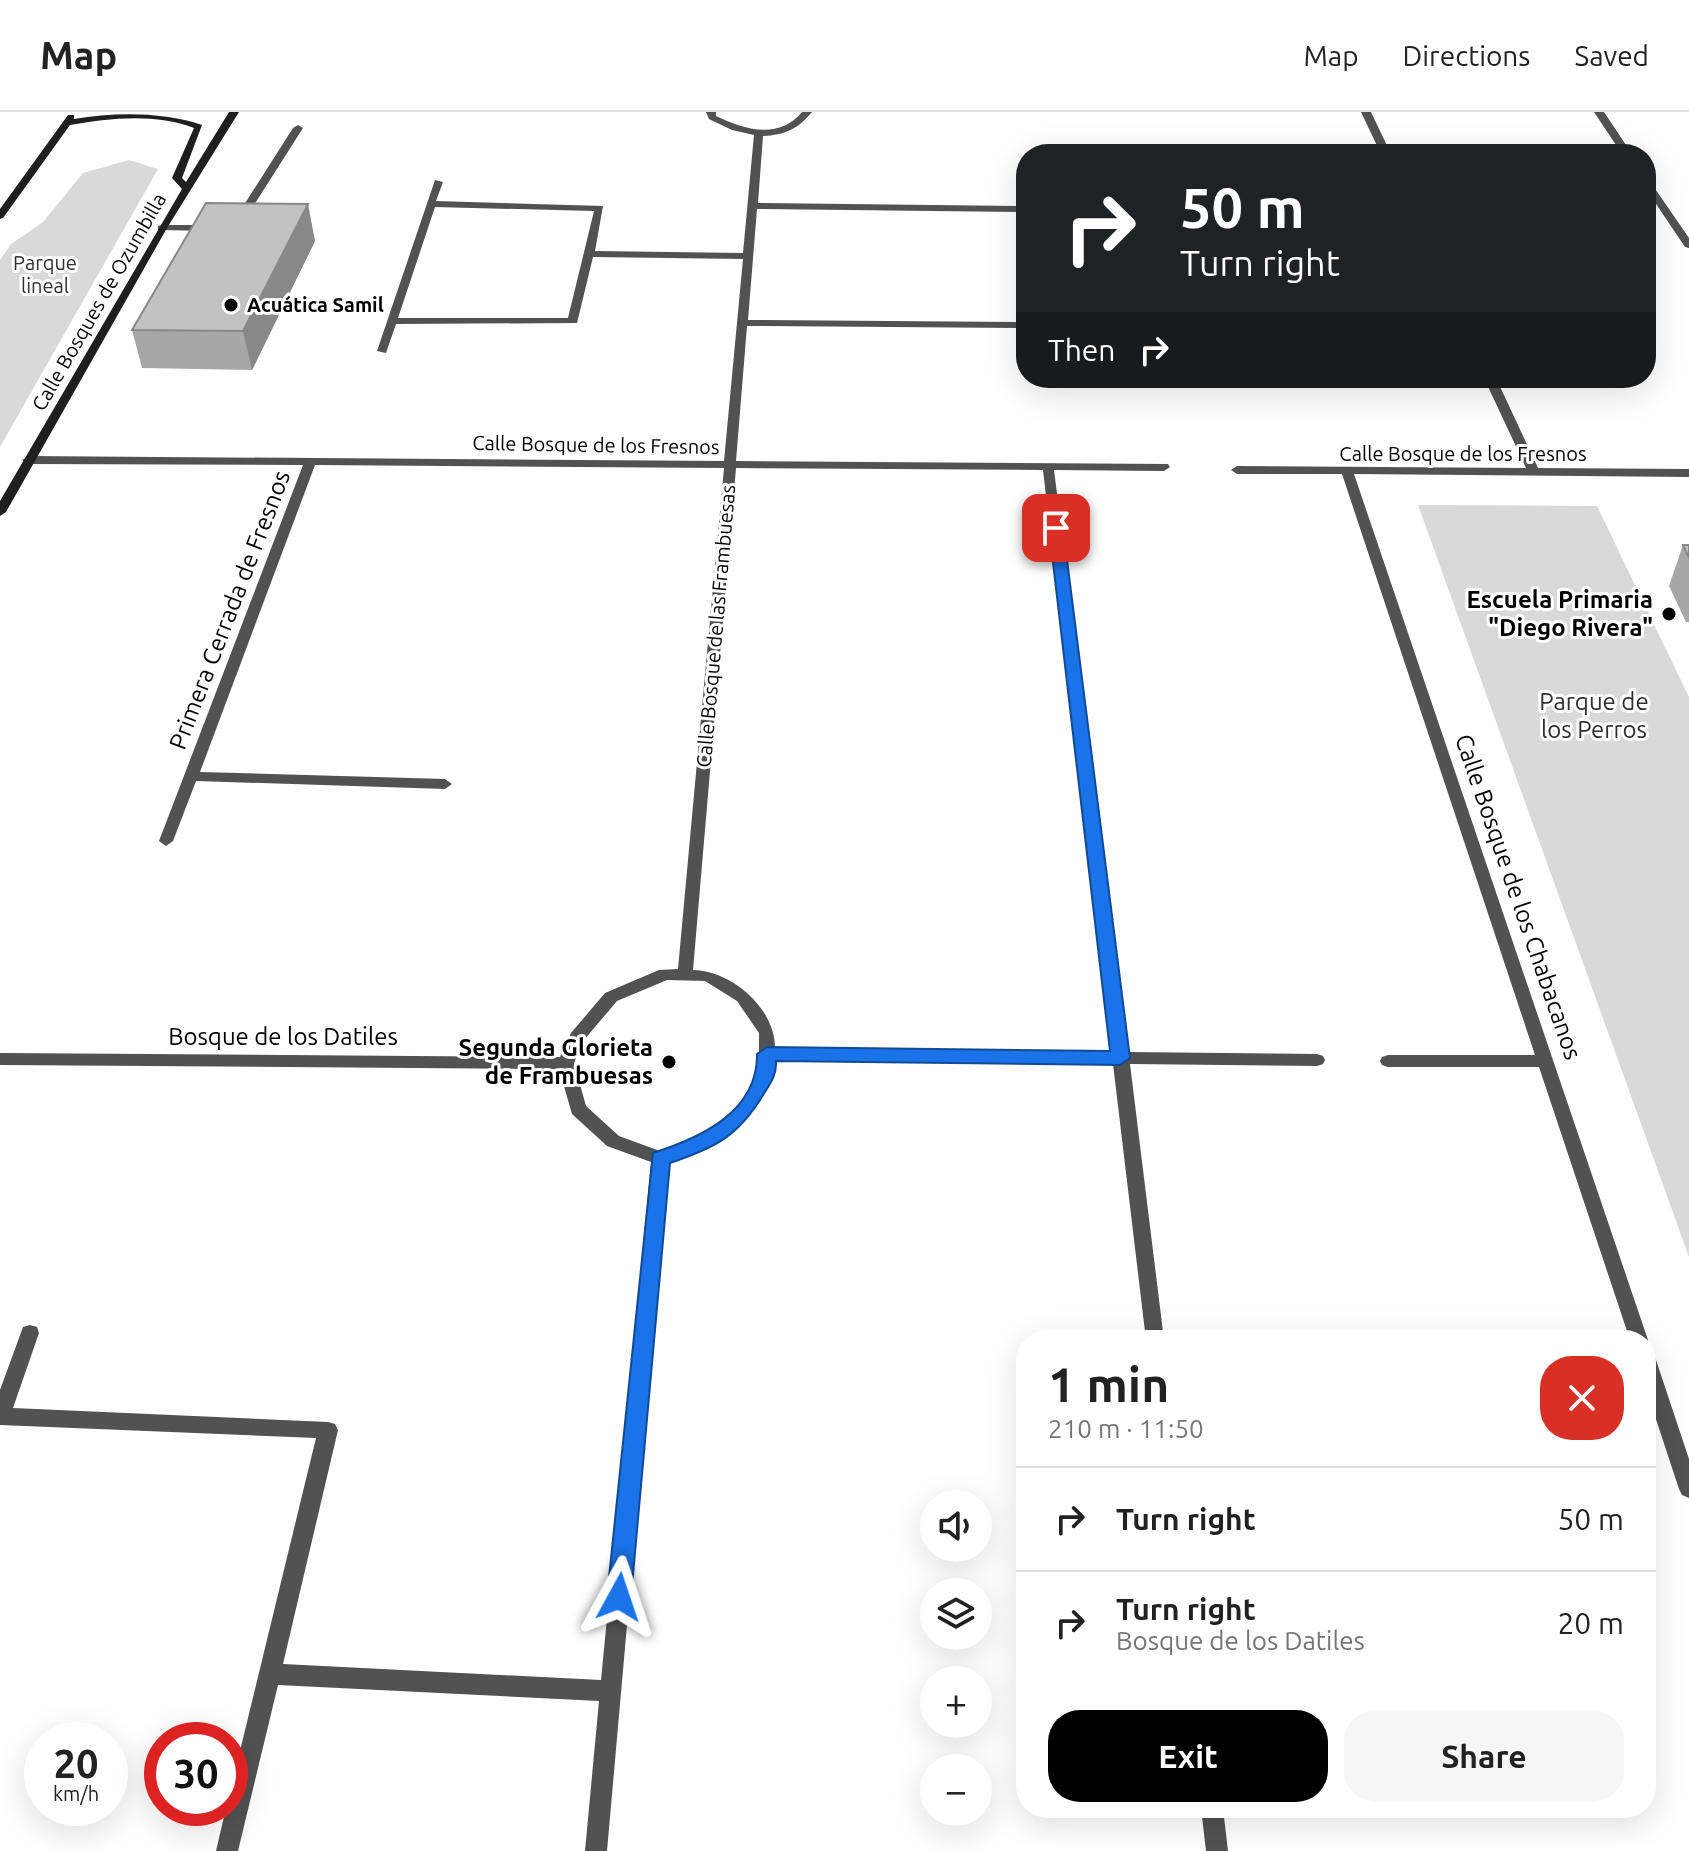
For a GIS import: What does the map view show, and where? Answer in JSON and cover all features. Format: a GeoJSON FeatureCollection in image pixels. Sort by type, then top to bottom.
{"type":"FeatureCollection","features":[{"type":"Feature","properties":{"kind":"main road"},"geometry":{"type":"LineString","coordinates":[[0,216],[74,112]]}},
{"type":"Feature","properties":{"kind":"main road","name":"Calle Bosques de Ozumbilla"},"geometry":{"type":"LineString","coordinates":[[0,512],[162,228],[234,112]]}},
{"type":"Feature","properties":{"kind":"main road"},"geometry":{"type":"LineString","coordinates":[[66,123],[107,114],[170,114],[190,118],[199,127],[177,178],[186,188]]}},
{"type":"Feature","properties":{"kind":"street"},"geometry":{"type":"LineString","coordinates":[[711,112],[712,117],[733,129],[759,133],[786,131],[807,112]]}},
{"type":"Feature","properties":{"kind":"street"},"geometry":{"type":"LineString","coordinates":[[1366,112],[1381,144]]}},
{"type":"Feature","properties":{"kind":"street"},"geometry":{"type":"LineString","coordinates":[[1599,112],[1620,144]]}},
{"type":"Feature","properties":{"kind":"street"},"geometry":{"type":"LineString","coordinates":[[234,228],[298,128]]}},
{"type":"Feature","properties":{"kind":"street","name":"Calle Bosque de las Frambuesas"},"geometry":{"type":"LineString","coordinates":[[685,975],[759,133]]}},
{"type":"Feature","properties":{"kind":"street"},"geometry":{"type":"LineString","coordinates":[[382,351],[438,182]]}},
{"type":"Feature","properties":{"kind":"street"},"geometry":{"type":"LineString","coordinates":[[1656,197],[1689,245]]}},
{"type":"Feature","properties":{"kind":"street"},"geometry":{"type":"LineString","coordinates":[[392,321],[573,321],[600,208],[430,204]]}},
{"type":"Feature","properties":{"kind":"street"},"geometry":{"type":"LineString","coordinates":[[753,206],[1016,209]]}},
{"type":"Feature","properties":{"kind":"street"},"geometry":{"type":"LineString","coordinates":[[162,228],[222,228]]}},
{"type":"Feature","properties":{"kind":"street"},"geometry":{"type":"LineString","coordinates":[[589,254],[748,256]]}},
{"type":"Feature","properties":{"kind":"street"},"geometry":{"type":"LineString","coordinates":[[743,323],[1016,325]]}},
{"type":"Feature","properties":{"kind":"street"},"geometry":{"type":"LineString","coordinates":[[1495,388],[1534,472]]}},
{"type":"Feature","properties":{"kind":"street","name":"Calle Bosque de los Fresnos"},"geometry":{"type":"LineString","coordinates":[[28,460],[1164,467]]}},
{"type":"Feature","properties":{"kind":"street","name":"Primera Cerrada de Fresnos"},"geometry":{"type":"LineString","coordinates":[[166,841],[311,460]]}},
{"type":"Feature","properties":{"kind":"street"},"geometry":{"type":"LineString","coordinates":[[1048,466],[1154,1330]]}},
{"type":"Feature","properties":{"kind":"street","name":"Calle Bosque de los Fresnos"},"geometry":{"type":"LineString","coordinates":[[1237,470],[1689,473]]}},
{"type":"Feature","properties":{"kind":"street","name":"Calle Bosque de los Chabacanos"},"geometry":{"type":"LineString","coordinates":[[1347,471],[1636,1330]]}},
{"type":"Feature","properties":{"kind":"street","name":"Primera Cerrada de Fresnos"},"geometry":{"type":"LineString","coordinates":[[191,776],[445,784]]}},
{"type":"Feature","properties":{"kind":"street"},"geometry":{"type":"LineString","coordinates":[[665,974],[708,976],[743,997],[767,1032],[767,1054],[767,1072],[741,1116],[707,1143],[660,1158],[613,1141],[578,1109],[566,1063],[577,1037],[611,997],[665,974]]}},
{"type":"Feature","properties":{"kind":"street"},"geometry":{"type":"LineString","coordinates":[[767,1054],[1317,1060]]}},
{"type":"Feature","properties":{"kind":"street","name":"Bosque de los Datiles"},"geometry":{"type":"LineString","coordinates":[[0,1059],[566,1063]]}},
{"type":"Feature","properties":{"kind":"street"},"geometry":{"type":"LineString","coordinates":[[1388,1061],[1545,1061]]}},
{"type":"Feature","properties":{"kind":"street"},"geometry":{"type":"LineString","coordinates":[[596,1851],[660,1158]]}},
{"type":"Feature","properties":{"kind":"street"},"geometry":{"type":"LineString","coordinates":[[30,1333],[0,1416],[328,1430],[227,1851]]}},
{"type":"Feature","properties":{"kind":"street"},"geometry":{"type":"LineString","coordinates":[[1656,1390],[1689,1489]]}},
{"type":"Feature","properties":{"kind":"street"},"geometry":{"type":"LineString","coordinates":[[269,1674],[611,1691]]}},
{"type":"Feature","properties":{"kind":"street"},"geometry":{"type":"LineString","coordinates":[[1213,1818],[1217,1851]]}},
{"type":"Feature","properties":{"kind":"green space","name":"Parque lineal"},"geometry":{"type":"Polygon","coordinates":[[[129,160],[158,169],[0,447],[0,260],[11,244],[43,222],[83,173],[129,160]]]}},
{"type":"Feature","properties":{"kind":"green space","name":"Parque de los Perros"},"geometry":{"type":"Polygon","coordinates":[[[1418,505],[1597,506],[1689,697],[1689,1257],[1418,505]]]}},
{"type":"Feature","properties":{"kind":"building"},"geometry":{"type":"Polygon","coordinates":[[[206,203],[308,204],[243,331],[132,330],[206,203]]]}},
{"type":"Feature","properties":{"kind":"place","name":"Acuática Samil"},"geometry":{"type":"Point","coordinates":[231,305]}},
{"type":"Feature","properties":{"kind":"place","name":"Escuela Primaria \"Diego Rivera\""},"geometry":{"type":"Point","coordinates":[1669,614]}},
{"type":"Feature","properties":{"kind":"place","name":"Segunda Glorieta de Frambuesas"},"geometry":{"type":"Point","coordinates":[669,1062]}},
{"type":"Feature","properties":{"kind":"route"},"geometry":{"type":"LineString","coordinates":[[619,1597],[660,1158],[707,1143],[741,1116],[767,1072],[767,1054],[1120,1058],[1056,528]]}}]}
